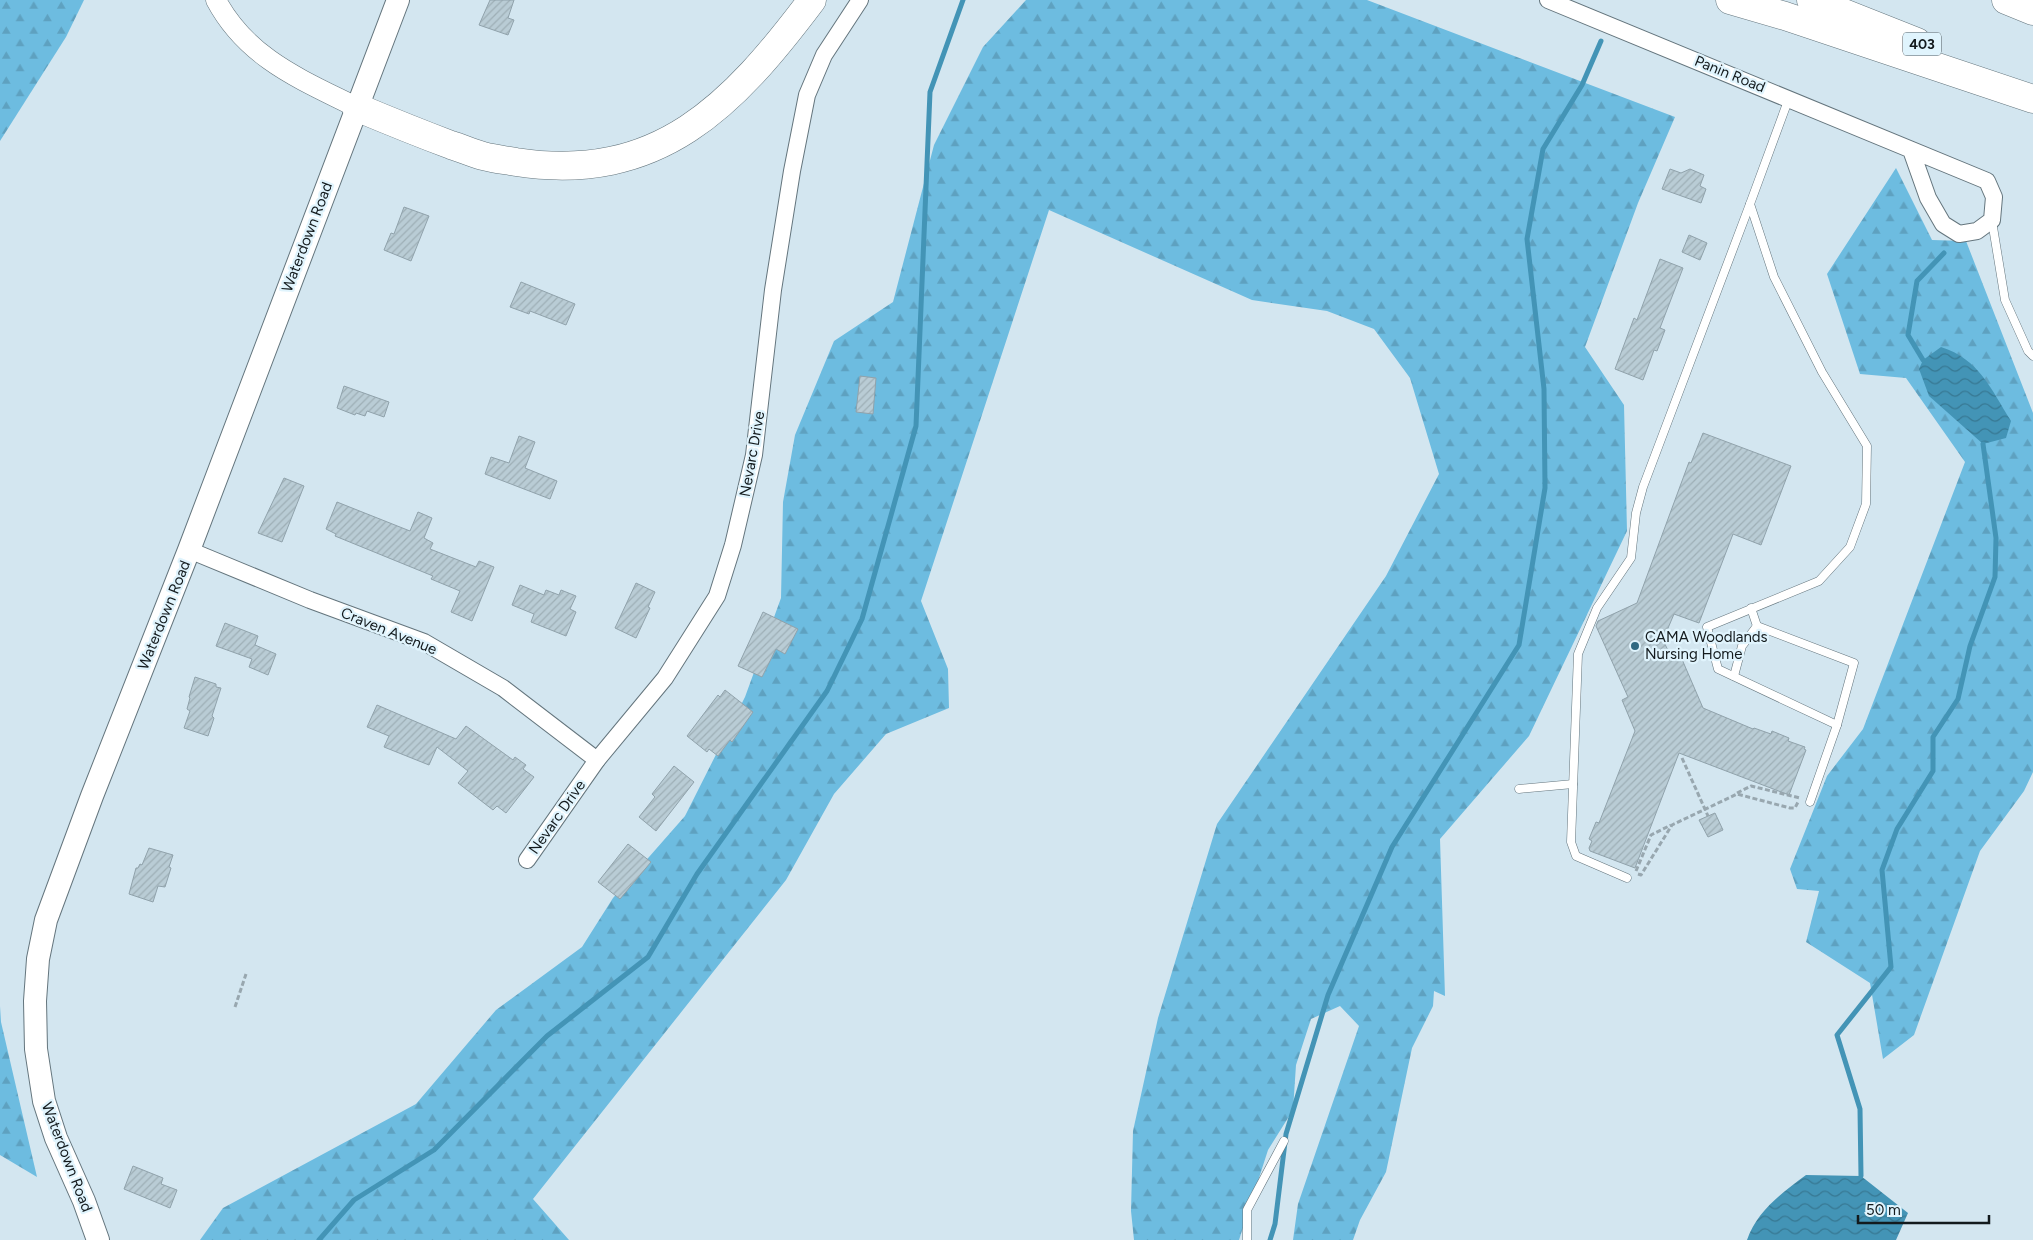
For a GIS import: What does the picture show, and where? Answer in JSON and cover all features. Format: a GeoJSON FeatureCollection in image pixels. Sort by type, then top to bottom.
{"type":"FeatureCollection","features":[{"type":"Feature","properties":{"kind":"highway"},"geometry":{"type":"LineString","coordinates":[[356,107],[414,131],[483,156],[540,166],[571,166],[632,157],[660,145],[701,120],[733,93],[761,64],[812,0]]}},
{"type":"Feature","properties":{"kind":"highway"},"geometry":{"type":"LineString","coordinates":[[1730,0],[2033,98]]}},
{"type":"Feature","properties":{"kind":"highway","name":"403"},"geometry":{"type":"LineString","coordinates":[[1811,0],[2033,88]]}},
{"type":"Feature","properties":{"kind":"highway"},"geometry":{"type":"LineString","coordinates":[[2006,0],[2033,11]]}},
{"type":"Feature","properties":{"kind":"main road","name":"Waterdown Road"},"geometry":{"type":"LineString","coordinates":[[98,1240],[84,1201],[56,1138],[44,1101],[36,1049],[34,1001],[38,959],[46,920],[398,0]]}},
{"type":"Feature","properties":{"kind":"street"},"geometry":{"type":"LineString","coordinates":[[216,0],[226,18],[240,36],[261,54],[284,71],[356,107]]}},
{"type":"Feature","properties":{"kind":"street","name":"Nevarc Drive"},"geometry":{"type":"LineString","coordinates":[[527,860],[597,760],[665,678],[717,596],[734,545],[754,455],[773,290],[792,171],[807,95],[824,56],[860,0]]}},
{"type":"Feature","properties":{"kind":"street","name":"Panin Road"},"geometry":{"type":"LineString","coordinates":[[1548,0],[1987,180],[1994,197],[1992,220]]}},
{"type":"Feature","properties":{"kind":"street"},"geometry":{"type":"LineString","coordinates":[[1911,150],[1928,198],[1943,224],[1959,234],[1977,230],[1992,220]]}},
{"type":"Feature","properties":{"kind":"street","name":"Craven Avenue"},"geometry":{"type":"LineString","coordinates":[[189,550],[310,600],[424,642],[503,688],[597,760]]}},
{"type":"Feature","properties":{"kind":"lane"},"geometry":{"type":"LineString","coordinates":[[1626,878],[1576,856],[1571,842],[1578,654],[1597,608],[1632,558],[1636,513],[1643,487],[1790,98]]}},
{"type":"Feature","properties":{"kind":"lane"},"geometry":{"type":"LineString","coordinates":[[1750,204],[1774,277],[1822,372],[1867,446],[1866,504],[1850,546],[1819,581],[1707,626],[1718,669],[1837,725]]}},
{"type":"Feature","properties":{"kind":"lane"},"geometry":{"type":"LineString","coordinates":[[1992,220],[2005,300],[2028,351],[2033,356]]}},
{"type":"Feature","properties":{"kind":"lane"},"geometry":{"type":"LineString","coordinates":[[1750,608],[1757,626],[1854,663],[1837,725],[1810,802]]}},
{"type":"Feature","properties":{"kind":"lane"},"geometry":{"type":"LineString","coordinates":[[1734,676],[1742,646],[1757,626]]}},
{"type":"Feature","properties":{"kind":"lane"},"geometry":{"type":"LineString","coordinates":[[1519,789],[1573,784]]}},
{"type":"Feature","properties":{"kind":"lane"},"geometry":{"type":"LineString","coordinates":[[1247,1240],[1247,1210],[1284,1141]]}},
{"type":"Feature","properties":{"kind":"path"},"geometry":{"type":"LineString","coordinates":[[1682,758],[1708,816]]}},
{"type":"Feature","properties":{"kind":"path"},"geometry":{"type":"LineString","coordinates":[[1636,873],[1652,835],[1751,786],[1810,802]]}},
{"type":"Feature","properties":{"kind":"path"},"geometry":{"type":"LineString","coordinates":[[1737,794],[1790,808],[1795,808],[1800,798]]}},
{"type":"Feature","properties":{"kind":"path"},"geometry":{"type":"LineString","coordinates":[[1626,878],[1628,872],[1641,875],[1672,824]]}},
{"type":"Feature","properties":{"kind":"path"},"geometry":{"type":"LineString","coordinates":[[235,1007],[246,974]]}},
{"type":"Feature","properties":{"kind":"green space"},"geometry":{"type":"Polygon","coordinates":[[[0,0],[84,0],[66,37],[0,141],[0,0]]]}},
{"type":"Feature","properties":{"kind":"green space"},"geometry":{"type":"Polygon","coordinates":[[[1026,0],[1367,0],[1675,117],[1638,203],[1585,347],[1624,405],[1627,531],[1529,736],[1440,839],[1445,996],[1434,991],[1433,1006],[1412,1048],[1386,1172],[1360,1220],[1353,1240],[1293,1240],[1298,1204],[1359,1026],[1340,1006],[1311,1019],[1296,1065],[1293,1110],[1268,1150],[1239,1240],[1134,1240],[1131,1211],[1133,1131],[1158,1018],[1217,824],[1386,576],[1439,474],[1410,378],[1374,329],[1327,311],[1252,300],[1049,210],[921,601],[948,669],[949,708],[886,734],[834,794],[786,880],[533,1199],[569,1240],[200,1240],[223,1208],[416,1104],[496,1010],[582,947],[613,898],[685,816],[745,697],[781,598],[783,502],[795,435],[834,341],[893,302],[934,145],[983,47],[1026,0]]]}},
{"type":"Feature","properties":{"kind":"green space"},"geometry":{"type":"Polygon","coordinates":[[[1896,168],[1932,240],[1966,241],[2033,413],[2033,772],[2024,791],[1980,851],[1914,1035],[1883,1059],[1870,983],[1806,942],[1819,891],[1797,889],[1790,869],[1827,776],[1863,729],[1965,462],[1906,378],[1860,374],[1827,274],[1896,168]]]}},
{"type":"Feature","properties":{"kind":"green space"},"geometry":{"type":"Polygon","coordinates":[[[0,1006],[1,1022],[37,1177],[0,1155],[0,1006]]]}},
{"type":"Feature","properties":{"kind":"water"},"geometry":{"type":"Polygon","coordinates":[[[1941,347],[1965,359],[1983,376],[2011,421],[2006,438],[1983,444],[1929,396],[1919,369],[1923,360],[1941,347]]]}},
{"type":"Feature","properties":{"kind":"water"},"geometry":{"type":"Polygon","coordinates":[[[1806,1175],[1861,1176],[1908,1213],[1896,1240],[1747,1240],[1757,1220],[1771,1203],[1806,1175]]]}},
{"type":"Feature","properties":{"kind":"building"},"geometry":{"type":"Polygon","coordinates":[[[490,0],[514,0],[508,18],[514,20],[508,35],[479,25],[490,0]]]}},
{"type":"Feature","properties":{"kind":"building"},"geometry":{"type":"Polygon","coordinates":[[[1670,169],[1681,173],[1690,169],[1704,175],[1700,186],[1706,189],[1701,203],[1662,189],[1670,169]]]}},
{"type":"Feature","properties":{"kind":"building"},"geometry":{"type":"Polygon","coordinates":[[[404,207],[429,216],[411,261],[384,250],[391,233],[394,234],[404,207]]]}},
{"type":"Feature","properties":{"kind":"building"},"geometry":{"type":"Polygon","coordinates":[[[1689,235],[1707,243],[1700,260],[1682,252],[1689,235]]]}},
{"type":"Feature","properties":{"kind":"building"},"geometry":{"type":"Polygon","coordinates":[[[1660,259],[1683,268],[1660,328],[1665,330],[1657,351],[1654,350],[1643,380],[1615,369],[1634,318],[1637,320],[1660,259]]]}},
{"type":"Feature","properties":{"kind":"building"},"geometry":{"type":"Polygon","coordinates":[[[521,282],[575,304],[566,325],[530,311],[529,314],[510,307],[521,282]]]}},
{"type":"Feature","properties":{"kind":"building"},"geometry":{"type":"Polygon","coordinates":[[[860,376],[876,378],[873,414],[856,412],[860,376]]]}},
{"type":"Feature","properties":{"kind":"building"},"geometry":{"type":"Polygon","coordinates":[[[344,386],[389,402],[384,417],[367,411],[365,416],[356,413],[355,415],[337,408],[344,386]]]}},
{"type":"Feature","properties":{"kind":"building","name":"CAMA Woodlands Nursing Home"},"geometry":{"type":"Polygon","coordinates":[[[1703,433],[1791,466],[1761,545],[1733,534],[1699,623],[1674,614],[1663,640],[1673,661],[1681,657],[1703,708],[1753,729],[1771,734],[1772,731],[1789,738],[1788,741],[1805,747],[1804,749],[1806,750],[1789,795],[1679,753],[1635,868],[1590,851],[1589,848],[1592,841],[1589,839],[1596,822],[1599,823],[1635,731],[1622,700],[1628,697],[1596,626],[1598,621],[1637,603],[1689,462],[1691,463],[1703,433]]]}},
{"type":"Feature","properties":{"kind":"building"},"geometry":{"type":"Polygon","coordinates":[[[519,436],[535,442],[525,468],[557,481],[550,499],[485,474],[491,457],[509,463],[519,436]]]}},
{"type":"Feature","properties":{"kind":"building"},"geometry":{"type":"Polygon","coordinates":[[[284,478],[304,486],[282,542],[258,533],[284,478]]]}},
{"type":"Feature","properties":{"kind":"building"},"geometry":{"type":"Polygon","coordinates":[[[337,502],[410,531],[418,512],[432,518],[424,538],[433,543],[430,549],[476,567],[479,561],[494,567],[472,621],[451,612],[460,591],[431,579],[433,576],[335,536],[336,534],[326,529],[337,502]]]}},
{"type":"Feature","properties":{"kind":"building"},"geometry":{"type":"Polygon","coordinates":[[[636,583],[655,592],[636,638],[615,628],[636,583]]]}},
{"type":"Feature","properties":{"kind":"building"},"geometry":{"type":"Polygon","coordinates":[[[520,585],[544,595],[546,590],[559,595],[561,590],[576,596],[570,609],[576,612],[566,636],[531,622],[534,614],[512,605],[520,585]]]}},
{"type":"Feature","properties":{"kind":"building"},"geometry":{"type":"Polygon","coordinates":[[[763,612],[798,629],[785,654],[776,649],[762,677],[738,666],[763,612]]]}},
{"type":"Feature","properties":{"kind":"building"},"geometry":{"type":"Polygon","coordinates":[[[225,623],[258,636],[255,645],[276,654],[268,675],[249,667],[252,659],[216,646],[225,623]]]}},
{"type":"Feature","properties":{"kind":"building"},"geometry":{"type":"Polygon","coordinates":[[[195,677],[216,684],[216,687],[221,688],[208,736],[184,728],[190,711],[187,709],[195,677]]]}},
{"type":"Feature","properties":{"kind":"building"},"geometry":{"type":"Polygon","coordinates":[[[725,690],[753,712],[732,742],[730,740],[718,756],[709,749],[707,752],[687,736],[718,695],[720,697],[725,690]]]}},
{"type":"Feature","properties":{"kind":"building"},"geometry":{"type":"Polygon","coordinates":[[[377,705],[456,739],[466,726],[513,760],[515,757],[526,765],[523,769],[534,777],[506,813],[497,806],[493,810],[458,783],[468,771],[437,747],[429,765],[384,747],[389,736],[367,727],[377,705]]]}},
{"type":"Feature","properties":{"kind":"building"},"geometry":{"type":"Polygon","coordinates":[[[674,766],[694,782],[656,831],[639,817],[655,797],[652,794],[674,766]]]}},
{"type":"Feature","properties":{"kind":"building"},"geometry":{"type":"Polygon","coordinates":[[[1715,813],[1723,830],[1708,837],[1699,820],[1715,813]]]}},
{"type":"Feature","properties":{"kind":"building"},"geometry":{"type":"Polygon","coordinates":[[[628,844],[651,862],[620,899],[598,882],[628,844]]]}},
{"type":"Feature","properties":{"kind":"building"},"geometry":{"type":"Polygon","coordinates":[[[149,848],[173,855],[165,887],[158,886],[153,902],[129,894],[136,868],[140,864],[142,865],[149,848]]]}},
{"type":"Feature","properties":{"kind":"building"},"geometry":{"type":"Polygon","coordinates":[[[133,1166],[163,1178],[161,1184],[177,1190],[170,1208],[124,1189],[133,1166]]]}},
{"type":"Feature","properties":{"kind":"waterway"},"geometry":{"type":"LineString","coordinates":[[319,1240],[354,1200],[434,1150],[547,1036],[648,957],[697,874],[827,691],[862,619],[916,426],[930,92],[963,0]]}},
{"type":"Feature","properties":{"kind":"waterway"},"geometry":{"type":"LineString","coordinates":[[1270,1240],[1275,1224],[1286,1134],[1328,995],[1392,847],[1519,645],[1545,488],[1544,389],[1527,239],[1543,149],[1582,85],[1601,41]]}},
{"type":"Feature","properties":{"kind":"waterway"},"geometry":{"type":"LineString","coordinates":[[1923,360],[1908,335],[1917,281],[1944,253]]}},
{"type":"Feature","properties":{"kind":"waterway"},"geometry":{"type":"LineString","coordinates":[[1861,1176],[1860,1109],[1837,1035],[1891,967],[1882,870],[1897,829],[1933,771],[1933,737],[1958,699],[1970,646],[1995,577],[1996,538],[1983,444]]}},
{"type":"Feature","properties":{"kind":"place","name":"CAMA Woodlands Nursing Home"},"geometry":{"type":"Point","coordinates":[1635,646]}}]}
